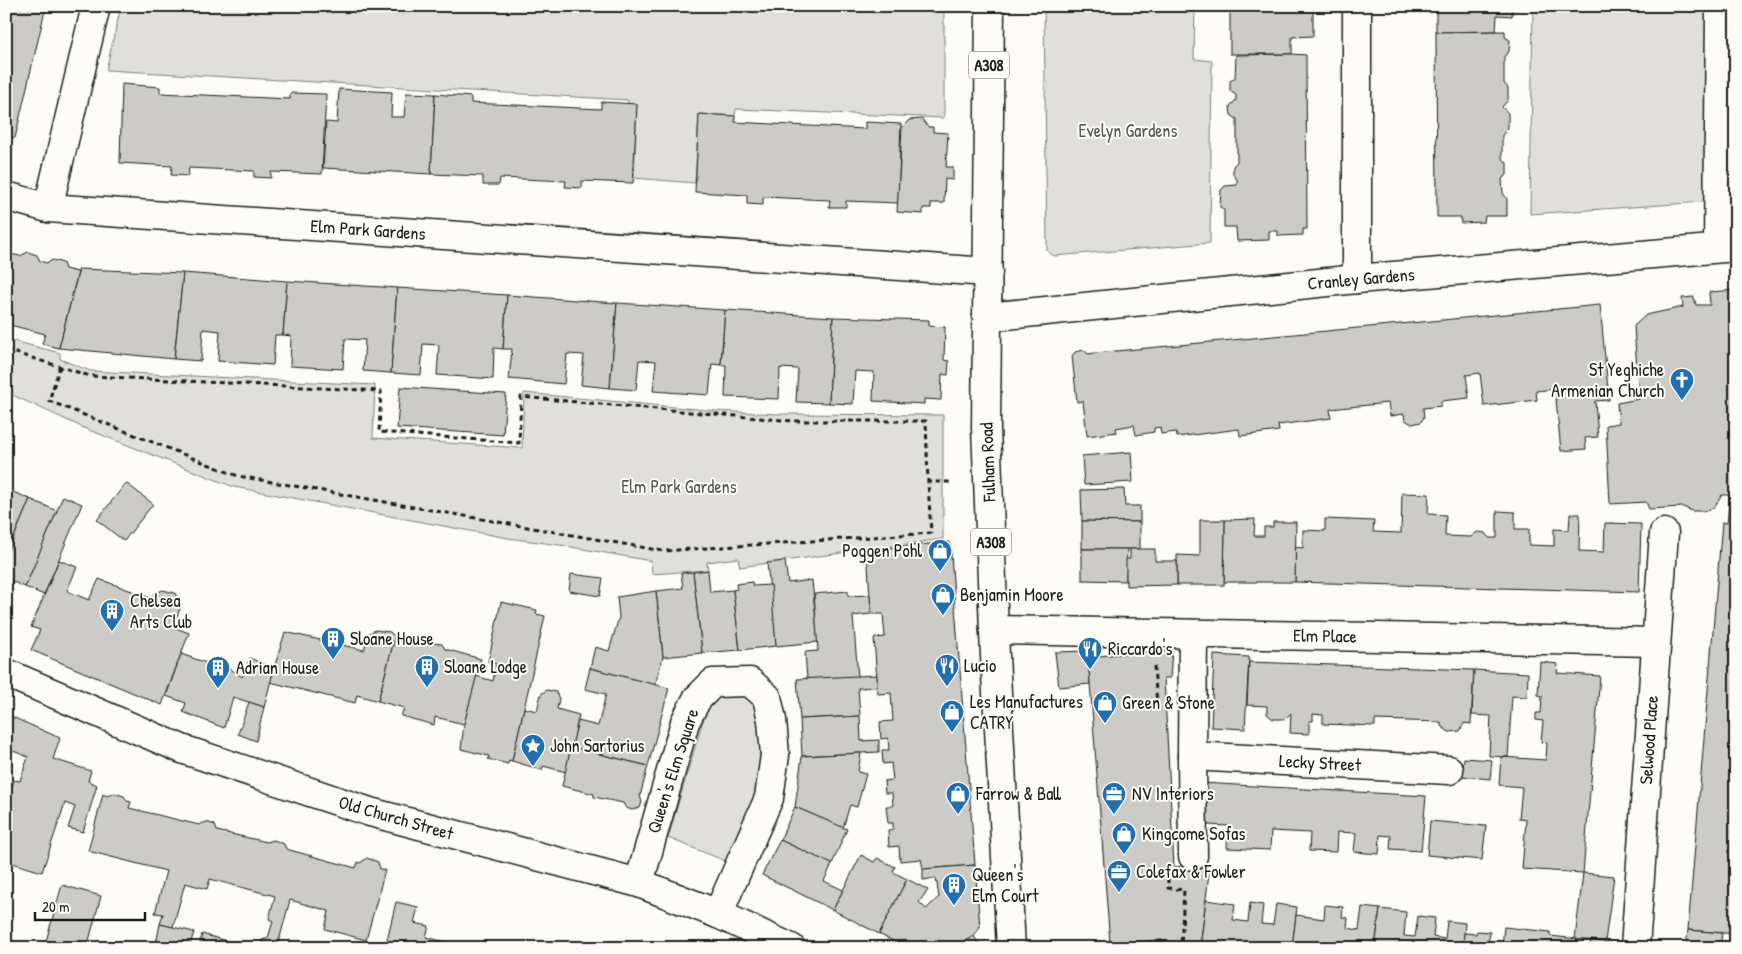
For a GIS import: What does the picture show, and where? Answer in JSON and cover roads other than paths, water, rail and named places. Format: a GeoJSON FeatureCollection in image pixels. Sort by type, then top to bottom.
{"type":"FeatureCollection","features":[{"type":"Feature","properties":{"kind":"street"},"geometry":{"type":"LineString","coordinates":[[48,208],[96,6]]}},
{"type":"Feature","properties":{"kind":"street","name":"Fulham Road"},"geometry":{"type":"LineString","coordinates":[[990,6],[986,428],[994,630],[1011,948]]}},
{"type":"Feature","properties":{"kind":"street"},"geometry":{"type":"LineString","coordinates":[[1357,6],[1357,279]]}},
{"type":"Feature","properties":{"kind":"street"},"geometry":{"type":"LineString","coordinates":[[1720,6],[1727,248]]}},
{"type":"Feature","properties":{"kind":"street","name":"Elm Park Gardens"},"geometry":{"type":"LineString","coordinates":[[6,196],[48,208],[988,272]]}},
{"type":"Feature","properties":{"kind":"street","name":"Cranley Gardens"},"geometry":{"type":"LineString","coordinates":[[987,317],[1357,279],[1727,248]]}},
{"type":"Feature","properties":{"kind":"street","name":"Selwood Place"},"geometry":{"type":"LineString","coordinates":[[1634,948],[1664,533]]}},
{"type":"Feature","properties":{"kind":"street","name":"Elm Place"},"geometry":{"type":"LineString","coordinates":[[994,630],[1656,642]]}},
{"type":"Feature","properties":{"kind":"street"},"geometry":{"type":"LineString","coordinates":[[1192,856],[1193,634]]}},
{"type":"Feature","properties":{"kind":"street","name":"Old Church Street"},"geometry":{"type":"LineString","coordinates":[[6,673],[182,749],[370,812],[639,883],[718,914],[755,940],[791,948]]}},
{"type":"Feature","properties":{"kind":"street","name":"Queen's Elm Square"},"geometry":{"type":"LineString","coordinates":[[639,883],[685,722],[697,699],[713,683],[750,682],[767,697],[772,720],[775,755],[769,798],[718,914]]}},
{"type":"Feature","properties":{"kind":"street","name":"Lecky Street"},"geometry":{"type":"LineString","coordinates":[[1192,756],[1449,770]]}},
{"type":"Feature","properties":{"kind":"place","name":"St Yeghiche Armenian Church"},"geometry":{"type":"Point","coordinates":[1682,401]}},
{"type":"Feature","properties":{"kind":"place","name":"Poggen Pohl"},"geometry":{"type":"Point","coordinates":[940,572]}},
{"type":"Feature","properties":{"kind":"place","name":"Benjamin Moore"},"geometry":{"type":"Point","coordinates":[943,616]}},
{"type":"Feature","properties":{"kind":"place","name":"Chelsea Arts Club"},"geometry":{"type":"Point","coordinates":[112,632]}},
{"type":"Feature","properties":{"kind":"place","name":"Sloane House"},"geometry":{"type":"Point","coordinates":[333,660]}},
{"type":"Feature","properties":{"kind":"place","name":"Riccardo's"},"geometry":{"type":"Point","coordinates":[1090,670]}},
{"type":"Feature","properties":{"kind":"place","name":"Lucio"},"geometry":{"type":"Point","coordinates":[947,687]}},
{"type":"Feature","properties":{"kind":"place","name":"Sloane Lodge"},"geometry":{"type":"Point","coordinates":[427,688]}},
{"type":"Feature","properties":{"kind":"place","name":"Adrian House"},"geometry":{"type":"Point","coordinates":[218,689]}},
{"type":"Feature","properties":{"kind":"place","name":"Green & Stone"},"geometry":{"type":"Point","coordinates":[1105,724]}},
{"type":"Feature","properties":{"kind":"place","name":"Les Manufactures CATRY"},"geometry":{"type":"Point","coordinates":[952,733]}},
{"type":"Feature","properties":{"kind":"place","name":"John Sartorius"},"geometry":{"type":"Point","coordinates":[533,767]}},
{"type":"Feature","properties":{"kind":"place","name":"Farrow & Ball"},"geometry":{"type":"Point","coordinates":[958,815]}},
{"type":"Feature","properties":{"kind":"place","name":"NV Interiors"},"geometry":{"type":"Point","coordinates":[1114,815]}},
{"type":"Feature","properties":{"kind":"place","name":"Kingcome Sofas"},"geometry":{"type":"Point","coordinates":[1124,855]}},
{"type":"Feature","properties":{"kind":"place","name":"Colefax & Fowler"},"geometry":{"type":"Point","coordinates":[1119,893]}},
{"type":"Feature","properties":{"kind":"place","name":"Queen's Elm Court"},"geometry":{"type":"Point","coordinates":[954,906]}},
{"type":"Feature","properties":{"kind":"park label","name":"Evelyn Gardens"},"geometry":{"type":"Point","coordinates":[1128,131]}}]}
